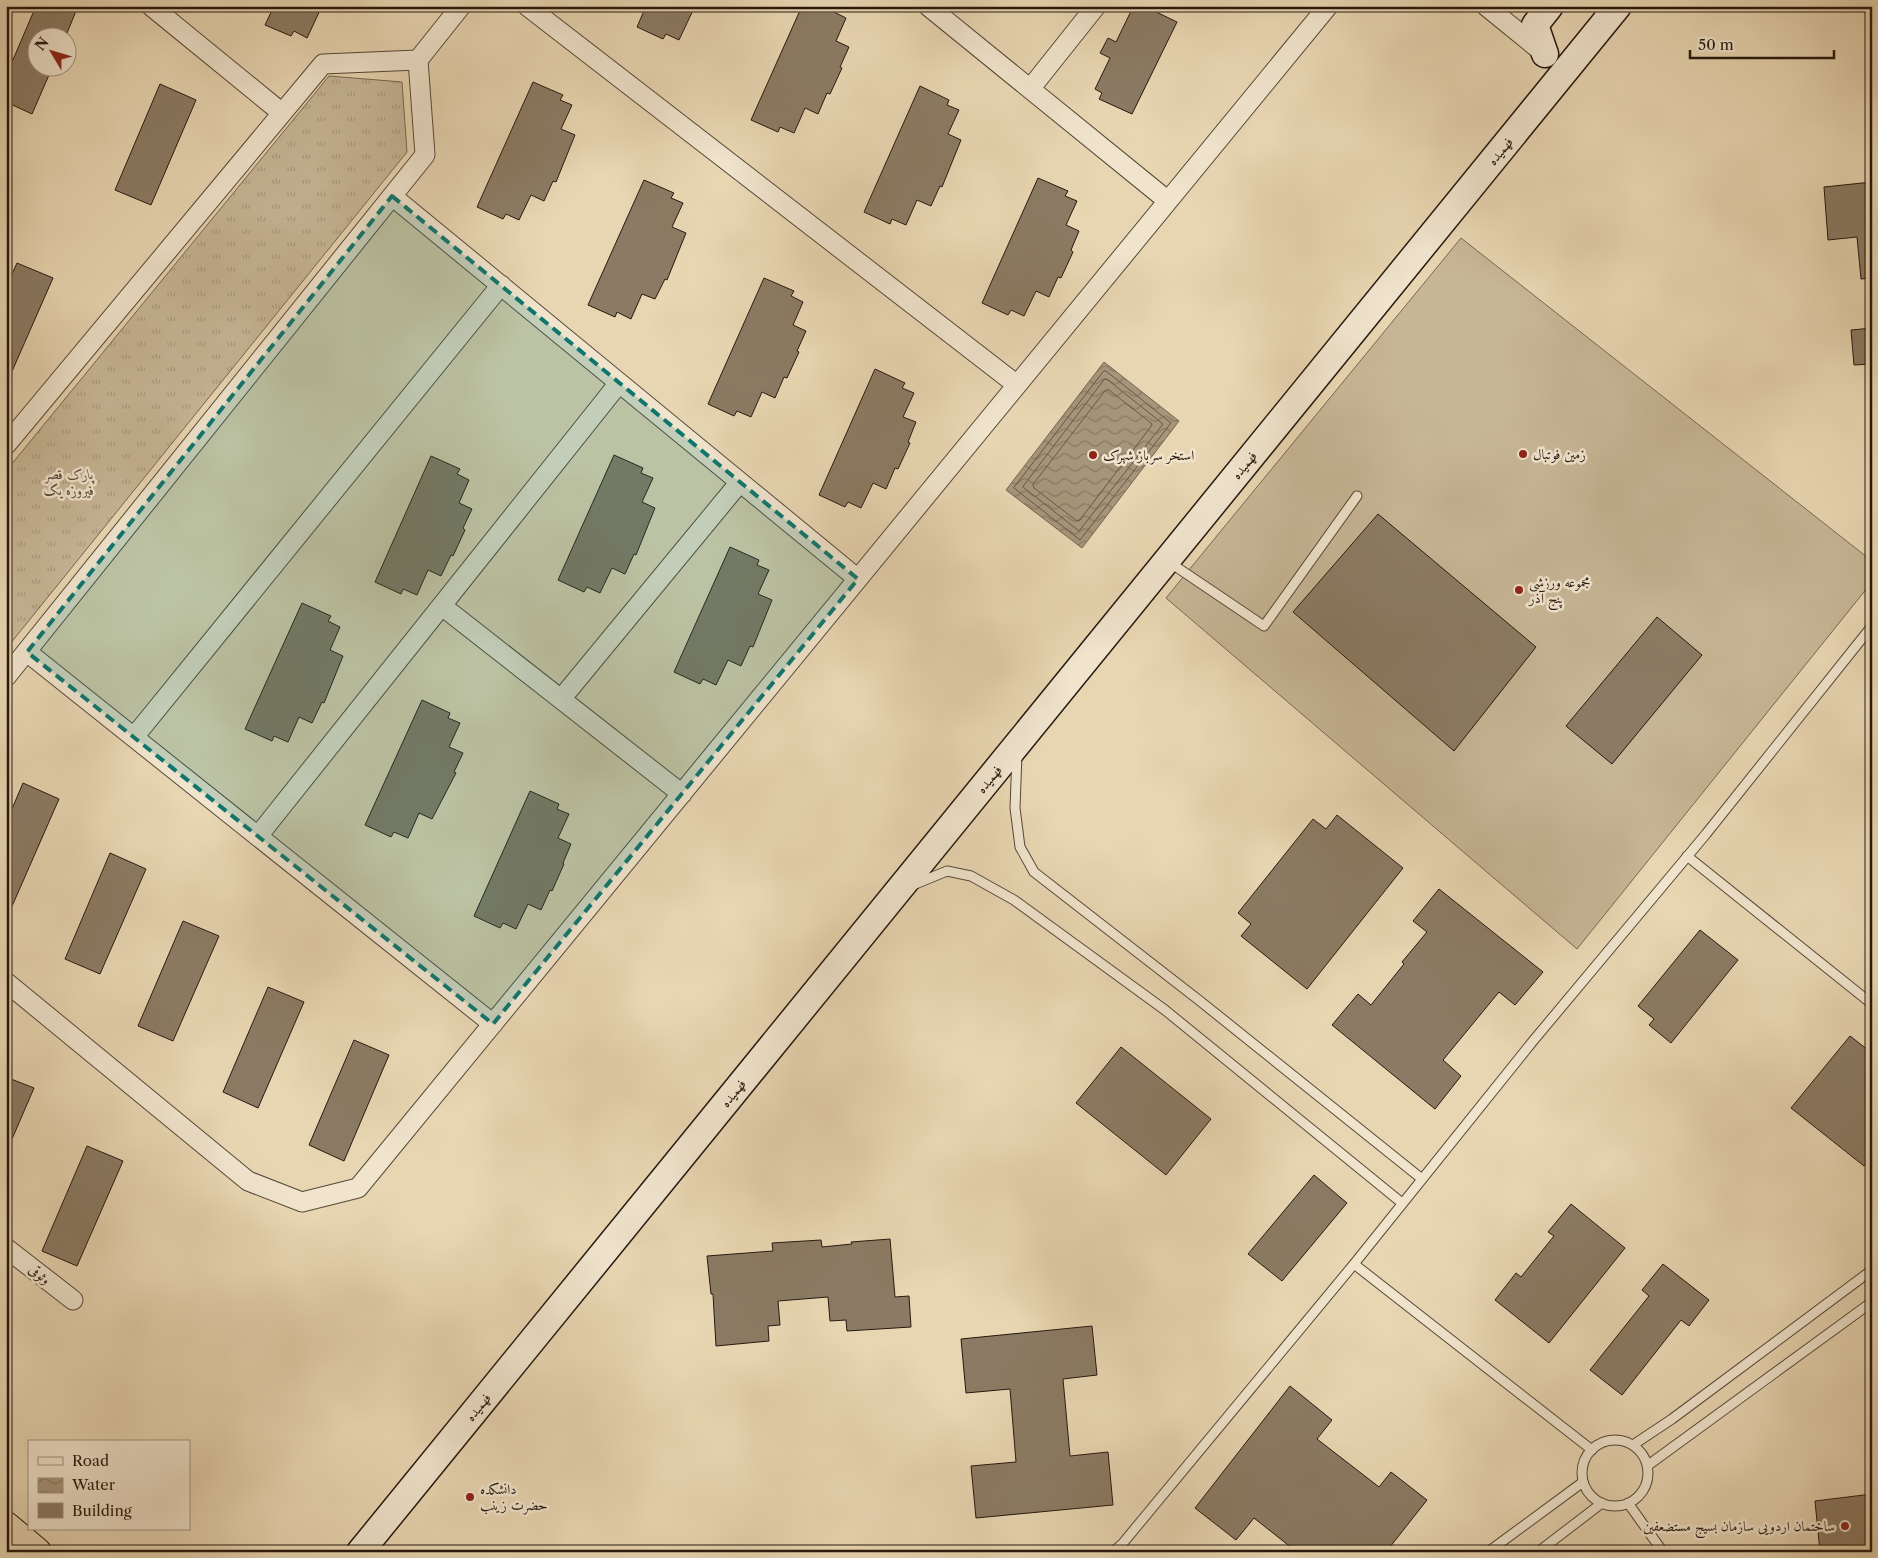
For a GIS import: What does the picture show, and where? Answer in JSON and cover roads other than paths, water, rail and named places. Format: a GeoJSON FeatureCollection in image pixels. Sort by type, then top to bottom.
{"type":"FeatureCollection","features":[{"type":"Feature","properties":{"kind":"highway"},"geometry":{"type":"LineString","coordinates":[[6,1526],[37,1552]]}},
{"type":"Feature","properties":{"kind":"main road"},"geometry":{"type":"LineString","coordinates":[[1545,54],[1535,24],[1550,6]]}},
{"type":"Feature","properties":{"kind":"main road","name":"فهمیده"},"geometry":{"type":"LineString","coordinates":[[360,1552],[1618,6]]}},
{"type":"Feature","properties":{"kind":"street"},"geometry":{"type":"LineString","coordinates":[[151,6],[282,114]]}},
{"type":"Feature","properties":{"kind":"street"},"geometry":{"type":"LineString","coordinates":[[6,677],[425,155],[418,60],[461,6]]}},
{"type":"Feature","properties":{"kind":"street"},"geometry":{"type":"LineString","coordinates":[[527,6],[1017,385]]}},
{"type":"Feature","properties":{"kind":"street"},"geometry":{"type":"LineString","coordinates":[[928,6],[1168,201]]}},
{"type":"Feature","properties":{"kind":"street"},"geometry":{"type":"LineString","coordinates":[[1030,89],[1096,6]]}},
{"type":"Feature","properties":{"kind":"street"},"geometry":{"type":"LineString","coordinates":[[6,982],[248,1181],[302,1202],[358,1188],[1328,6]]}},
{"type":"Feature","properties":{"kind":"street"},"geometry":{"type":"LineString","coordinates":[[1486,6],[1545,54]]}},
{"type":"Feature","properties":{"kind":"street"},"geometry":{"type":"LineString","coordinates":[[9,437],[323,64],[418,60]]}},
{"type":"Feature","properties":{"kind":"street"},"geometry":{"type":"LineString","coordinates":[[392,196],[858,579]]}},
{"type":"Feature","properties":{"kind":"street"},"geometry":{"type":"LineString","coordinates":[[134,737],[500,285]]}},
{"type":"Feature","properties":{"kind":"street"},"geometry":{"type":"LineString","coordinates":[[258,836],[619,383]]}},
{"type":"Feature","properties":{"kind":"street"},"geometry":{"type":"LineString","coordinates":[[562,699],[740,482]]}},
{"type":"Feature","properties":{"kind":"street"},"geometry":{"type":"LineString","coordinates":[[442,606],[682,794]]}},
{"type":"Feature","properties":{"kind":"street"},"geometry":{"type":"LineString","coordinates":[[27,652],[494,1024]]}},
{"type":"Feature","properties":{"kind":"street","name":"وثوقی"},"geometry":{"type":"LineString","coordinates":[[6,1248],[73,1300]]}},
{"type":"Feature","properties":{"kind":"lane"},"geometry":{"type":"LineString","coordinates":[[1865,6],[1872,12]]}},
{"type":"Feature","properties":{"kind":"lane"},"geometry":{"type":"LineString","coordinates":[[1167,560],[1264,626],[1357,496]]}},
{"type":"Feature","properties":{"kind":"lane"},"geometry":{"type":"LineString","coordinates":[[1113,1552],[1123,1543],[1354,1264],[1533,1041],[1688,856],[1872,626]]}},
{"type":"Feature","properties":{"kind":"lane"},"geometry":{"type":"LineString","coordinates":[[1018,743],[1015,808],[1020,847],[1034,872],[1422,1179]]}},
{"type":"Feature","properties":{"kind":"lane"},"geometry":{"type":"LineString","coordinates":[[1688,856],[1872,1004]]}},
{"type":"Feature","properties":{"kind":"lane"},"geometry":{"type":"LineString","coordinates":[[897,892],[947,872],[971,876],[1014,900],[1165,1010],[1402,1203]]}},
{"type":"Feature","properties":{"kind":"lane"},"geometry":{"type":"LineString","coordinates":[[1354,1264],[1592,1450]]}},
{"type":"Feature","properties":{"kind":"lane"},"geometry":{"type":"LineString","coordinates":[[1633,1446],[1872,1270]]}},
{"type":"Feature","properties":{"kind":"lane"},"geometry":{"type":"LineString","coordinates":[[1647,1466],[1872,1302]]}},
{"type":"Feature","properties":{"kind":"lane"},"geometry":{"type":"LineString","coordinates":[[1612,1440],[1623,1441],[1633,1446],[1645,1458],[1648,1477],[1645,1488],[1638,1497],[1628,1503],[1611,1506],[1602,1504],[1594,1498],[1583,1482],[1584,1465],[1592,1450],[1612,1440]]}},
{"type":"Feature","properties":{"kind":"lane"},"geometry":{"type":"LineString","coordinates":[[1488,1552],[1583,1482]]}},
{"type":"Feature","properties":{"kind":"lane"},"geometry":{"type":"LineString","coordinates":[[1628,1503],[1663,1552]]}},
{"type":"Feature","properties":{"kind":"lane"},"geometry":{"type":"LineString","coordinates":[[1538,1552],[1602,1504]]}},
{"type":"Feature","properties":{"kind":"water","name":"استخر سرباز شهرک"},"geometry":{"type":"Polygon","coordinates":[[[1104,362],[1179,421],[1082,548],[1006,490],[1104,362]]]}},
{"type":"Feature","properties":{"kind":"place","name":"زمین فوتبال"},"geometry":{"type":"Point","coordinates":[1523,454]}},
{"type":"Feature","properties":{"kind":"place","name":"استخر سرباز شهرک"},"geometry":{"type":"Point","coordinates":[1093,455]}},
{"type":"Feature","properties":{"kind":"place","name":"مجموعه ورزشی پنج آذر"},"geometry":{"type":"Point","coordinates":[1519,590]}},
{"type":"Feature","properties":{"kind":"place","name":"دانشکده حضرت زینب"},"geometry":{"type":"Point","coordinates":[470,1497]}},
{"type":"Feature","properties":{"kind":"place","name":"ساختمان اردویی سازمان بسیج مستضعفین"},"geometry":{"type":"Point","coordinates":[1845,1526]}},
{"type":"Feature","properties":{"kind":"park label","name":"پارک قصر فیروزه یک"},"geometry":{"type":"Point","coordinates":[69,482]}}]}
